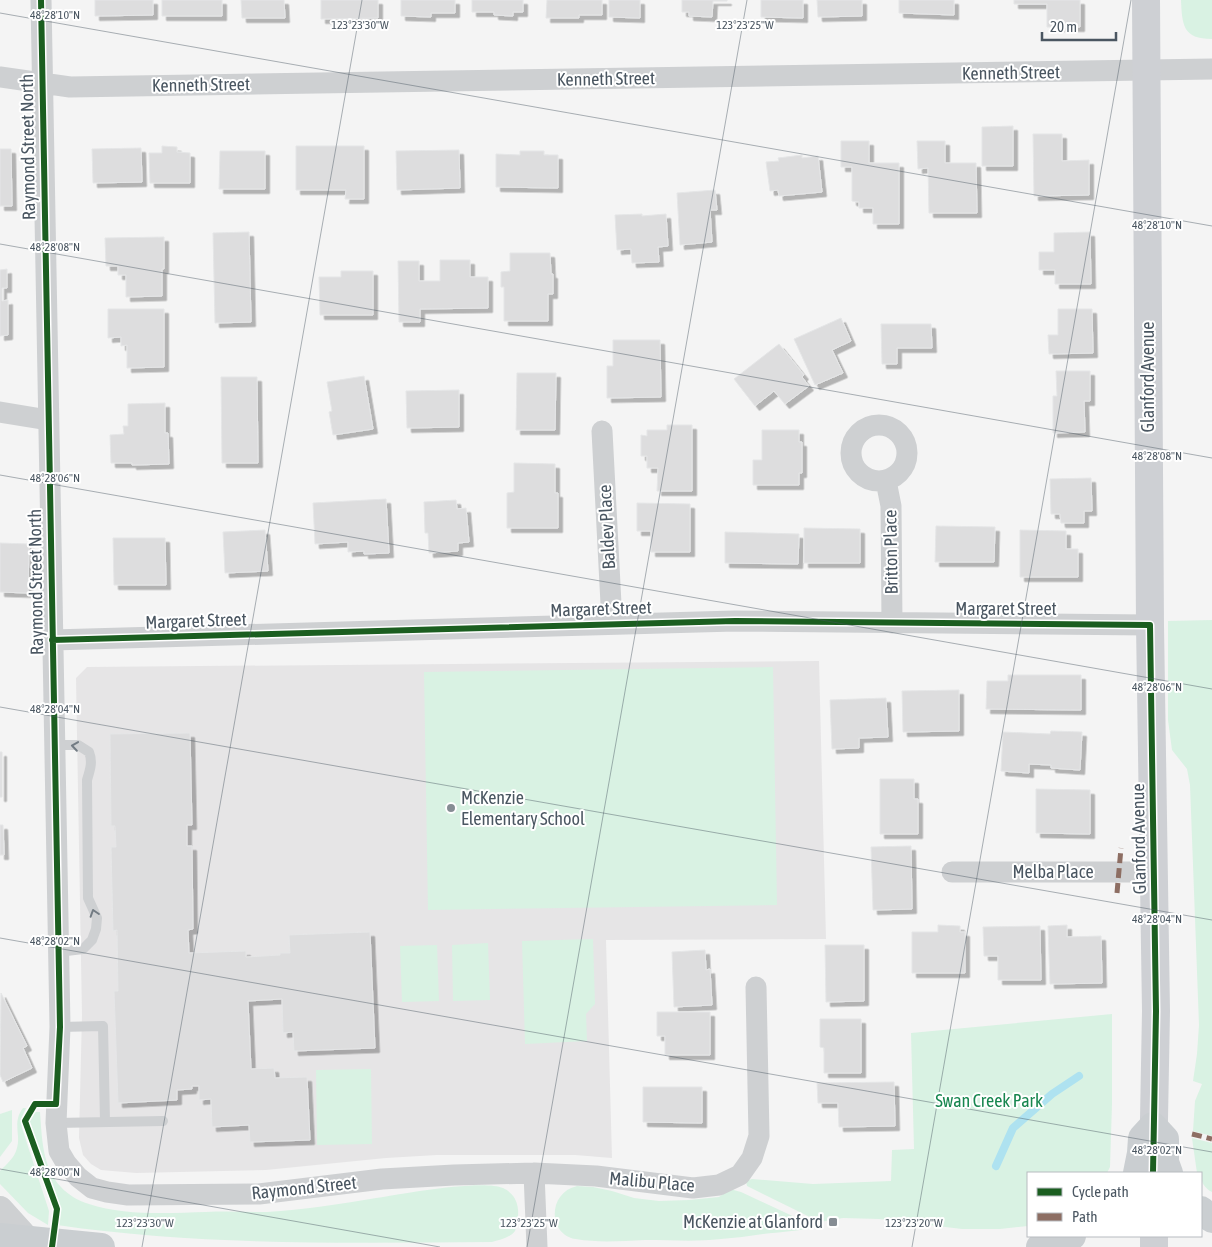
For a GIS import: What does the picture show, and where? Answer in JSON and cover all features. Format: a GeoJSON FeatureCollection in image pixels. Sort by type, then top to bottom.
{"type":"FeatureCollection","features":[{"type":"Feature","properties":{"kind":"main road","name":"Glanford Avenue"},"geometry":{"type":"LineString","coordinates":[[1146,0],[1150,625],[1156,1011],[1153,1172]]}},
{"type":"Feature","properties":{"kind":"main road"},"geometry":{"type":"LineString","coordinates":[[1137,1172],[1142,1138],[1153,1126],[1165,1139],[1165,1162],[1169,1172]]}},
{"type":"Feature","properties":{"kind":"main road"},"geometry":{"type":"LineString","coordinates":[[1202,1211],[1212,1219]]}},
{"type":"Feature","properties":{"kind":"main road"},"geometry":{"type":"LineString","coordinates":[[0,1237],[33,1244],[101,1247]]}},
{"type":"Feature","properties":{"kind":"main road"},"geometry":{"type":"LineString","coordinates":[[1040,1247],[1069,1237]]}},
{"type":"Feature","properties":{"kind":"street","name":"Raymond Street North"},"geometry":{"type":"LineString","coordinates":[[40,0],[60,1027],[56,1123],[59,1151],[78,1177]]}},
{"type":"Feature","properties":{"kind":"street","name":"Kenneth Street"},"geometry":{"type":"LineString","coordinates":[[0,77],[70,87],[1212,69]]}},
{"type":"Feature","properties":{"kind":"street"},"geometry":{"type":"LineString","coordinates":[[0,412],[48,420]]}},
{"type":"Feature","properties":{"kind":"street","name":"Baldev Place"},"geometry":{"type":"LineString","coordinates":[[602,431],[612,623]]}},
{"type":"Feature","properties":{"kind":"street","name":"Britton Place"},"geometry":{"type":"LineString","coordinates":[[886,481],[891,506],[892,623]]}},
{"type":"Feature","properties":{"kind":"street","name":"Margaret Street"},"geometry":{"type":"LineString","coordinates":[[52,640],[735,621],[1150,625]]}},
{"type":"Feature","properties":{"kind":"street","name":"Melba Place"},"geometry":{"type":"LineString","coordinates":[[952,872],[1154,872]]}},
{"type":"Feature","properties":{"kind":"street","name":"Malibu Place"},"geometry":{"type":"LineString","coordinates":[[534,1173],[596,1176],[693,1188],[720,1185],[740,1175],[752,1158],[759,1136],[756,987]]}},
{"type":"Feature","properties":{"kind":"street"},"geometry":{"type":"LineString","coordinates":[[534,1173],[537,1247]]}},
{"type":"Feature","properties":{"kind":"street","name":"Raymond Street"},"geometry":{"type":"LineString","coordinates":[[78,1177],[92,1188],[128,1195],[259,1194],[382,1179],[534,1173]]}},
{"type":"Feature","properties":{"kind":"street"},"geometry":{"type":"LineString","coordinates":[[0,1209],[33,1244]]}},
{"type":"Feature","properties":{"kind":"lane"},"geometry":{"type":"LineString","coordinates":[[54,745],[78,746],[89,752],[92,758],[87,780],[88,898],[96,918],[96,929],[92,940],[83,949],[58,952]]}},
{"type":"Feature","properties":{"kind":"lane"},"geometry":{"type":"LineString","coordinates":[[60,1027],[103,1026],[105,1122]]}},
{"type":"Feature","properties":{"kind":"lane"},"geometry":{"type":"LineString","coordinates":[[56,1123],[163,1121]]}},
{"type":"Feature","properties":{"kind":"shaded area","name":"McKenzie Elementary School"},"geometry":{"type":"Polygon","coordinates":[[[819,661],[826,939],[606,940],[612,1158],[575,1155],[437,1155],[266,1170],[136,1173],[101,1170],[91,1164],[83,1155],[79,1138],[82,1015],[76,678],[87,667],[819,661]]]}},
{"type":"Feature","properties":{"kind":"green space"},"geometry":{"type":"Polygon","coordinates":[[[1181,0],[1212,0],[1212,39],[1195,36],[1186,29],[1182,17],[1181,0]]]}},
{"type":"Feature","properties":{"kind":"green space"},"geometry":{"type":"Polygon","coordinates":[[[1212,620],[1212,1136],[1193,1131],[1195,1101],[1202,1084],[1193,1081],[1199,1025],[1190,785],[1187,769],[1172,750],[1168,720],[1168,621],[1212,620]]]}},
{"type":"Feature","properties":{"kind":"green space"},"geometry":{"type":"Polygon","coordinates":[[[773,667],[777,905],[428,910],[424,672],[773,667]]]}},
{"type":"Feature","properties":{"kind":"green space"},"geometry":{"type":"Polygon","coordinates":[[[593,939],[595,1004],[586,1014],[587,1041],[525,1044],[522,941],[593,939]]]}},
{"type":"Feature","properties":{"kind":"green space"},"geometry":{"type":"Polygon","coordinates":[[[488,943],[490,1000],[453,1001],[452,945],[488,943]]]}},
{"type":"Feature","properties":{"kind":"green space"},"geometry":{"type":"Polygon","coordinates":[[[437,945],[439,1001],[402,1002],[400,946],[437,945]]]}},
{"type":"Feature","properties":{"kind":"green space","name":"Swan Creek Park"},"geometry":{"type":"Polygon","coordinates":[[[1112,1014],[1112,1104],[1110,1167],[1108,1172],[1027,1172],[1027,1226],[1000,1229],[962,1229],[879,1219],[843,1218],[820,1222],[747,1186],[746,1181],[752,1179],[813,1184],[891,1181],[892,1150],[914,1149],[911,1033],[1112,1014]]]}},
{"type":"Feature","properties":{"kind":"green space"},"geometry":{"type":"Polygon","coordinates":[[[371,1069],[372,1144],[317,1145],[316,1070],[371,1069]]]}},
{"type":"Feature","properties":{"kind":"green space"},"geometry":{"type":"Polygon","coordinates":[[[23,1108],[26,1108],[21,1119],[22,1128],[49,1211],[48,1225],[28,1213],[0,1184],[0,1171],[13,1157],[17,1148],[17,1123],[23,1108]]]}},
{"type":"Feature","properties":{"kind":"green space"},"geometry":{"type":"Polygon","coordinates":[[[12,1110],[12,1141],[0,1157],[0,1114],[12,1110]]]}},
{"type":"Feature","properties":{"kind":"green space"},"geometry":{"type":"Polygon","coordinates":[[[40,1112],[44,1151],[55,1179],[64,1190],[74,1197],[85,1203],[103,1208],[147,1213],[267,1212],[294,1210],[441,1188],[478,1185],[503,1188],[512,1194],[518,1208],[516,1229],[507,1237],[492,1242],[329,1243],[165,1237],[57,1225],[59,1207],[29,1122],[31,1115],[40,1112]]]}},
{"type":"Feature","properties":{"kind":"green space"},"geometry":{"type":"Polygon","coordinates":[[[1192,1138],[1212,1143],[1212,1192],[1204,1184],[1202,1172],[1197,1172],[1192,1138]]]}},
{"type":"Feature","properties":{"kind":"green space"},"geometry":{"type":"Polygon","coordinates":[[[577,1186],[593,1187],[634,1198],[659,1201],[719,1197],[730,1189],[741,1192],[816,1227],[737,1238],[702,1240],[601,1241],[576,1239],[567,1236],[560,1230],[555,1214],[556,1205],[560,1197],[567,1190],[577,1186]]]}},
{"type":"Feature","properties":{"kind":"building"},"geometry":{"type":"Polygon","coordinates":[[[95,0],[153,0],[153,15],[95,16],[95,0]]]}},
{"type":"Feature","properties":{"kind":"building"},"geometry":{"type":"Polygon","coordinates":[[[162,0],[222,0],[222,16],[162,16],[162,0]]]}},
{"type":"Feature","properties":{"kind":"building"},"geometry":{"type":"Polygon","coordinates":[[[241,0],[284,0],[285,18],[242,18],[241,0]]]}},
{"type":"Feature","properties":{"kind":"building"},"geometry":{"type":"Polygon","coordinates":[[[321,0],[378,0],[378,18],[321,19],[321,0]]]}},
{"type":"Feature","properties":{"kind":"building"},"geometry":{"type":"Polygon","coordinates":[[[401,0],[455,0],[455,13],[431,13],[431,17],[401,16],[401,0]]]}},
{"type":"Feature","properties":{"kind":"building"},"geometry":{"type":"Polygon","coordinates":[[[472,0],[523,0],[523,12],[513,12],[513,16],[494,15],[494,12],[472,12],[472,0]]]}},
{"type":"Feature","properties":{"kind":"building"},"geometry":{"type":"Polygon","coordinates":[[[547,0],[602,0],[602,15],[579,15],[579,18],[546,18],[547,0]]]}},
{"type":"Feature","properties":{"kind":"building"},"geometry":{"type":"Polygon","coordinates":[[[609,0],[640,0],[640,18],[609,17],[609,0]]]}},
{"type":"Feature","properties":{"kind":"building"},"geometry":{"type":"Polygon","coordinates":[[[682,0],[727,1],[713,1],[712,17],[689,16],[689,12],[682,12],[682,0]]]}},
{"type":"Feature","properties":{"kind":"building"},"geometry":{"type":"Polygon","coordinates":[[[761,0],[803,0],[803,18],[761,17],[761,0]]]}},
{"type":"Feature","properties":{"kind":"building"},"geometry":{"type":"Polygon","coordinates":[[[817,0],[862,0],[862,16],[818,17],[817,0]]]}},
{"type":"Feature","properties":{"kind":"building"},"geometry":{"type":"Polygon","coordinates":[[[899,0],[954,0],[954,15],[899,13],[899,0]]]}},
{"type":"Feature","properties":{"kind":"building"},"geometry":{"type":"Polygon","coordinates":[[[1014,0],[1080,0],[1080,27],[1047,27],[1047,4],[1014,4],[1014,0]]]}},
{"type":"Feature","properties":{"kind":"building"},"geometry":{"type":"Polygon","coordinates":[[[1013,126],[1013,166],[982,166],[982,127],[1013,126]]]}},
{"type":"Feature","properties":{"kind":"building"},"geometry":{"type":"Polygon","coordinates":[[[1033,134],[1062,134],[1062,161],[1089,160],[1089,195],[1034,196],[1033,134]]]}},
{"type":"Feature","properties":{"kind":"building"},"geometry":{"type":"Polygon","coordinates":[[[841,141],[869,141],[869,163],[899,163],[899,224],[873,224],[873,208],[859,208],[859,202],[852,201],[852,167],[841,167],[841,141]]]}},
{"type":"Feature","properties":{"kind":"building"},"geometry":{"type":"Polygon","coordinates":[[[917,141],[945,141],[945,163],[976,163],[977,213],[929,213],[928,168],[918,169],[917,141]]]}},
{"type":"Feature","properties":{"kind":"building"},"geometry":{"type":"Polygon","coordinates":[[[162,146],[177,147],[177,152],[190,153],[190,183],[150,183],[149,153],[162,153],[162,146]]]}},
{"type":"Feature","properties":{"kind":"building"},"geometry":{"type":"Polygon","coordinates":[[[296,146],[364,146],[364,199],[345,199],[346,190],[296,190],[296,146]]]}},
{"type":"Feature","properties":{"kind":"building"},"geometry":{"type":"Polygon","coordinates":[[[141,148],[142,182],[93,183],[92,149],[141,148]]]}},
{"type":"Feature","properties":{"kind":"building"},"geometry":{"type":"Polygon","coordinates":[[[0,149],[11,149],[12,206],[0,206],[0,149]]]}},
{"type":"Feature","properties":{"kind":"building"},"geometry":{"type":"Polygon","coordinates":[[[459,150],[460,188],[397,190],[396,151],[459,150]]]}},
{"type":"Feature","properties":{"kind":"building"},"geometry":{"type":"Polygon","coordinates":[[[220,151],[265,151],[265,189],[219,189],[220,151]]]}},
{"type":"Feature","properties":{"kind":"building"},"geometry":{"type":"Polygon","coordinates":[[[520,151],[544,151],[544,155],[558,155],[558,188],[496,187],[496,154],[520,155],[520,151]]]}},
{"type":"Feature","properties":{"kind":"building"},"geometry":{"type":"Polygon","coordinates":[[[802,155],[802,158],[818,156],[822,192],[779,196],[778,190],[770,191],[766,162],[779,161],[778,158],[802,155]]]}},
{"type":"Feature","properties":{"kind":"building"},"geometry":{"type":"Polygon","coordinates":[[[715,190],[717,210],[710,210],[712,242],[680,245],[677,193],[715,190]]]}},
{"type":"Feature","properties":{"kind":"building"},"geometry":{"type":"Polygon","coordinates":[[[642,214],[642,216],[666,214],[668,246],[658,247],[659,262],[632,263],[631,249],[617,250],[615,215],[642,214]]]}},
{"type":"Feature","properties":{"kind":"building"},"geometry":{"type":"Polygon","coordinates":[[[249,232],[251,322],[215,323],[213,233],[249,232]]]}},
{"type":"Feature","properties":{"kind":"building"},"geometry":{"type":"Polygon","coordinates":[[[1090,232],[1091,284],[1055,284],[1055,270],[1039,270],[1039,252],[1054,252],[1054,233],[1090,232]]]}},
{"type":"Feature","properties":{"kind":"building"},"geometry":{"type":"Polygon","coordinates":[[[164,237],[162,296],[126,297],[126,275],[118,275],[118,266],[106,266],[105,238],[164,237]]]}},
{"type":"Feature","properties":{"kind":"building"},"geometry":{"type":"Polygon","coordinates":[[[510,253],[550,253],[553,294],[548,294],[548,321],[504,321],[504,287],[501,287],[501,272],[510,271],[510,253]]]}},
{"type":"Feature","properties":{"kind":"building"},"geometry":{"type":"Polygon","coordinates":[[[440,260],[470,260],[470,277],[488,277],[488,308],[420,309],[420,322],[399,322],[398,261],[419,261],[419,281],[440,281],[440,260]]]}},
{"type":"Feature","properties":{"kind":"building"},"geometry":{"type":"Polygon","coordinates":[[[7,269],[7,288],[2,288],[2,301],[8,300],[8,335],[0,336],[0,270],[7,269]]]}},
{"type":"Feature","properties":{"kind":"building"},"geometry":{"type":"Polygon","coordinates":[[[341,271],[373,271],[373,315],[320,315],[319,277],[341,277],[341,271]]]}},
{"type":"Feature","properties":{"kind":"building"},"geometry":{"type":"Polygon","coordinates":[[[108,309],[164,309],[164,367],[127,368],[127,345],[121,346],[121,337],[108,338],[108,309]]]}},
{"type":"Feature","properties":{"kind":"building"},"geometry":{"type":"Polygon","coordinates":[[[1058,309],[1092,309],[1093,353],[1049,354],[1048,335],[1058,335],[1058,309]]]}},
{"type":"Feature","properties":{"kind":"building"},"geometry":{"type":"Polygon","coordinates":[[[841,318],[851,341],[832,350],[843,373],[815,385],[794,339],[841,318]]]}},
{"type":"Feature","properties":{"kind":"building"},"geometry":{"type":"Polygon","coordinates":[[[881,324],[931,324],[932,348],[897,348],[897,364],[882,364],[881,324]]]}},
{"type":"Feature","properties":{"kind":"building"},"geometry":{"type":"Polygon","coordinates":[[[613,340],[660,340],[661,397],[607,398],[607,366],[613,366],[613,340]]]}},
{"type":"Feature","properties":{"kind":"building"},"geometry":{"type":"Polygon","coordinates":[[[779,344],[804,375],[802,377],[809,386],[785,404],[774,391],[755,406],[734,379],[779,344]]]}},
{"type":"Feature","properties":{"kind":"building"},"geometry":{"type":"Polygon","coordinates":[[[1056,371],[1090,371],[1090,401],[1084,401],[1085,432],[1053,433],[1053,396],[1057,396],[1056,371]]]}},
{"type":"Feature","properties":{"kind":"building"},"geometry":{"type":"Polygon","coordinates":[[[517,373],[556,373],[555,430],[516,430],[517,373]]]}},
{"type":"Feature","properties":{"kind":"building"},"geometry":{"type":"Polygon","coordinates":[[[364,376],[373,429],[333,435],[329,412],[332,411],[327,382],[364,376]]]}},
{"type":"Feature","properties":{"kind":"building"},"geometry":{"type":"Polygon","coordinates":[[[221,377],[257,377],[258,463],[222,463],[221,377]]]}},
{"type":"Feature","properties":{"kind":"building"},"geometry":{"type":"Polygon","coordinates":[[[459,390],[459,427],[407,428],[406,391],[459,390]]]}},
{"type":"Feature","properties":{"kind":"building"},"geometry":{"type":"Polygon","coordinates":[[[165,403],[165,433],[168,433],[169,464],[132,465],[132,463],[111,463],[110,435],[124,434],[123,426],[128,426],[128,404],[165,403]]]}},
{"type":"Feature","properties":{"kind":"building"},"geometry":{"type":"Polygon","coordinates":[[[667,425],[692,425],[692,491],[657,491],[658,468],[647,468],[647,456],[641,456],[641,435],[647,436],[647,430],[667,430],[667,425]]]}},
{"type":"Feature","properties":{"kind":"building"},"geometry":{"type":"Polygon","coordinates":[[[762,430],[799,430],[799,442],[802,442],[802,473],[799,473],[799,485],[753,485],[753,460],[762,460],[762,430]]]}},
{"type":"Feature","properties":{"kind":"building"},"geometry":{"type":"Polygon","coordinates":[[[514,463],[555,464],[555,493],[558,493],[558,528],[507,528],[507,493],[514,492],[514,463]]]}},
{"type":"Feature","properties":{"kind":"building"},"geometry":{"type":"Polygon","coordinates":[[[1091,478],[1092,511],[1084,511],[1084,523],[1061,523],[1060,514],[1051,514],[1050,479],[1091,478]]]}},
{"type":"Feature","properties":{"kind":"building"},"geometry":{"type":"Polygon","coordinates":[[[386,499],[389,553],[364,554],[364,551],[348,552],[348,542],[315,544],[313,503],[386,499]]]}},
{"type":"Feature","properties":{"kind":"building"},"geometry":{"type":"Polygon","coordinates":[[[456,500],[457,509],[466,508],[469,542],[458,543],[458,551],[429,553],[428,533],[425,533],[424,502],[456,500]]]}},
{"type":"Feature","properties":{"kind":"building"},"geometry":{"type":"Polygon","coordinates":[[[637,503],[690,504],[690,552],[651,552],[651,531],[637,531],[637,503]]]}},
{"type":"Feature","properties":{"kind":"building"},"geometry":{"type":"Polygon","coordinates":[[[936,526],[995,527],[994,562],[935,562],[936,526]]]}},
{"type":"Feature","properties":{"kind":"building"},"geometry":{"type":"Polygon","coordinates":[[[804,528],[860,529],[860,563],[804,563],[804,528]]]}},
{"type":"Feature","properties":{"kind":"building"},"geometry":{"type":"Polygon","coordinates":[[[265,530],[268,571],[225,573],[223,532],[265,530]]]}},
{"type":"Feature","properties":{"kind":"building"},"geometry":{"type":"Polygon","coordinates":[[[1020,530],[1066,531],[1066,549],[1078,549],[1078,577],[1020,577],[1020,530]]]}},
{"type":"Feature","properties":{"kind":"building"},"geometry":{"type":"Polygon","coordinates":[[[725,532],[799,534],[798,564],[725,563],[725,532]]]}},
{"type":"Feature","properties":{"kind":"building"},"geometry":{"type":"Polygon","coordinates":[[[113,538],[165,538],[166,585],[114,585],[113,538]]]}},
{"type":"Feature","properties":{"kind":"building"},"geometry":{"type":"Polygon","coordinates":[[[0,543],[29,544],[28,593],[0,592],[0,543]]]}},
{"type":"Feature","properties":{"kind":"building"},"geometry":{"type":"Polygon","coordinates":[[[1008,675],[1081,675],[1081,710],[986,709],[987,681],[1008,681],[1008,675]]]}},
{"type":"Feature","properties":{"kind":"building"},"geometry":{"type":"Polygon","coordinates":[[[959,690],[959,731],[903,732],[902,691],[959,690]]]}},
{"type":"Feature","properties":{"kind":"building"},"geometry":{"type":"Polygon","coordinates":[[[886,698],[888,737],[859,738],[859,748],[832,749],[830,700],[886,698]]]}},
{"type":"Feature","properties":{"kind":"building"},"geometry":{"type":"Polygon","coordinates":[[[1051,731],[1082,732],[1080,770],[1051,768],[1051,765],[1029,764],[1029,773],[1001,771],[1003,732],[1050,734],[1051,731]]]}},
{"type":"Feature","properties":{"kind":"building"},"geometry":{"type":"Polygon","coordinates":[[[190,733],[192,825],[187,825],[187,846],[192,846],[193,929],[188,930],[189,953],[246,951],[246,957],[280,955],[280,953],[290,953],[289,935],[370,932],[375,1048],[294,1051],[293,1032],[283,1033],[282,999],[248,1001],[251,1069],[274,1068],[275,1078],[307,1077],[310,1140],[250,1142],[249,1125],[212,1127],[211,1099],[199,1100],[199,1086],[192,1086],[192,1089],[177,1090],[177,1100],[118,1103],[114,991],[118,991],[117,930],[113,931],[111,847],[116,847],[115,826],[111,826],[110,734],[190,733]]]}},
{"type":"Feature","properties":{"kind":"building"},"geometry":{"type":"Polygon","coordinates":[[[0,752],[2,752],[2,797],[0,797],[0,752]]]}},
{"type":"Feature","properties":{"kind":"building"},"geometry":{"type":"Polygon","coordinates":[[[880,779],[914,779],[914,799],[918,799],[918,834],[880,834],[880,779]]]}},
{"type":"Feature","properties":{"kind":"building"},"geometry":{"type":"Polygon","coordinates":[[[1036,789],[1090,790],[1090,834],[1036,833],[1036,789]]]}},
{"type":"Feature","properties":{"kind":"building"},"geometry":{"type":"Polygon","coordinates":[[[0,825],[3,825],[4,855],[0,855],[0,825]]]}},
{"type":"Feature","properties":{"kind":"building"},"geometry":{"type":"Polygon","coordinates":[[[911,846],[912,909],[873,910],[871,847],[911,846]]]}},
{"type":"Feature","properties":{"kind":"building"},"geometry":{"type":"Polygon","coordinates":[[[938,925],[960,926],[960,932],[965,932],[965,973],[912,973],[912,932],[938,932],[938,925]]]}},
{"type":"Feature","properties":{"kind":"building"},"geometry":{"type":"Polygon","coordinates":[[[1067,925],[1067,937],[1101,936],[1102,983],[1050,984],[1048,926],[1067,925]]]}},
{"type":"Feature","properties":{"kind":"building"},"geometry":{"type":"Polygon","coordinates":[[[1040,926],[1041,980],[998,980],[998,956],[984,956],[983,927],[1040,926]]]}},
{"type":"Feature","properties":{"kind":"building"},"geometry":{"type":"Polygon","coordinates":[[[825,945],[864,945],[864,1001],[826,1002],[825,945]]]}},
{"type":"Feature","properties":{"kind":"building"},"geometry":{"type":"Polygon","coordinates":[[[705,950],[706,970],[710,969],[712,1005],[674,1007],[672,952],[705,950]]]}},
{"type":"Feature","properties":{"kind":"building"},"geometry":{"type":"Polygon","coordinates":[[[1,993],[27,1046],[23,1048],[32,1068],[3,1082],[0,1075],[1,993]]]}},
{"type":"Feature","properties":{"kind":"building"},"geometry":{"type":"Polygon","coordinates":[[[657,1012],[710,1012],[710,1055],[665,1055],[665,1036],[657,1036],[657,1012]]]}},
{"type":"Feature","properties":{"kind":"building"},"geometry":{"type":"Polygon","coordinates":[[[820,1019],[861,1019],[861,1073],[824,1073],[824,1048],[820,1047],[820,1019]]]}},
{"type":"Feature","properties":{"kind":"building"},"geometry":{"type":"Polygon","coordinates":[[[894,1082],[895,1126],[839,1127],[838,1103],[818,1103],[817,1083],[894,1082]]]}},
{"type":"Feature","properties":{"kind":"building"},"geometry":{"type":"Polygon","coordinates":[[[643,1087],[702,1087],[702,1123],[643,1122],[643,1087]]]}},
{"type":"Feature","properties":{"kind":"waterway"},"geometry":{"type":"LineString","coordinates":[[996,1166],[1013,1128],[1052,1094],[1079,1076]]}},
{"type":"Feature","properties":{"kind":"marked path"},"geometry":{"type":"LineString","coordinates":[[1117,893],[1121,848]]}},
{"type":"Feature","properties":{"kind":"marked path"},"geometry":{"type":"LineString","coordinates":[[1192,1134],[1212,1139]]}},
{"type":"Feature","properties":{"kind":"cycle path"},"geometry":{"type":"LineString","coordinates":[[41,0],[60,1027],[56,1104],[35,1104],[25,1121],[57,1209],[52,1247]]}},
{"type":"Feature","properties":{"kind":"cycle path"},"geometry":{"type":"LineString","coordinates":[[52,640],[735,621],[1150,625],[1156,1011],[1153,1172]]}},
{"type":"Feature","properties":{"kind":"place","name":"McKenzie Elementary School"},"geometry":{"type":"Point","coordinates":[451,808]}},
{"type":"Feature","properties":{"kind":"place","name":"McKenzie at Glanford"},"geometry":{"type":"Point","coordinates":[833,1222]}}]}
